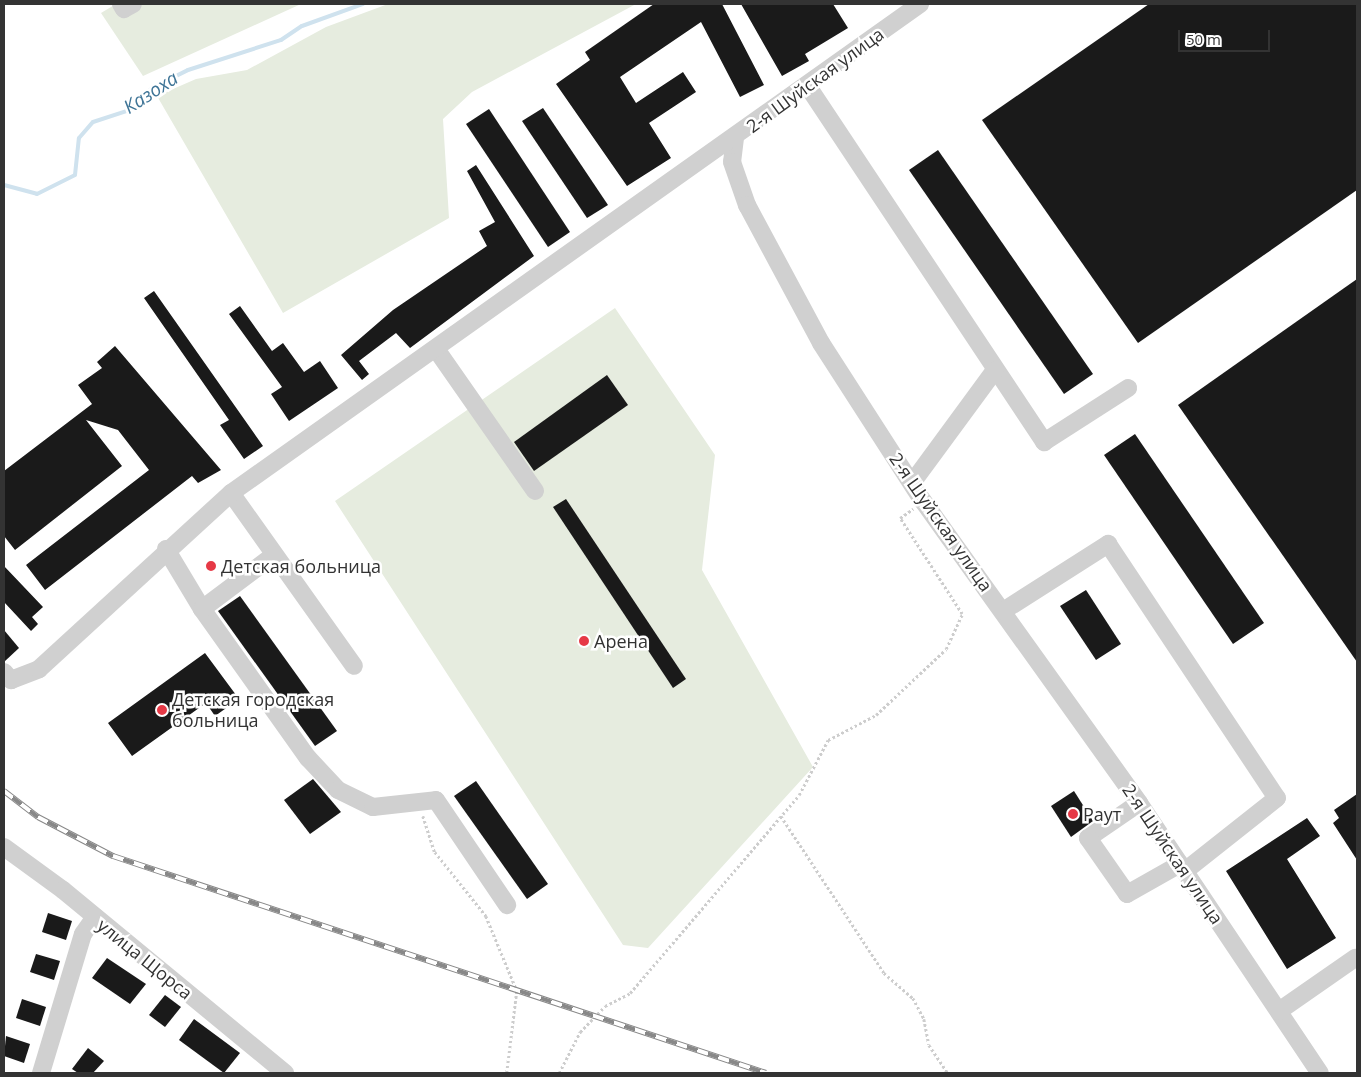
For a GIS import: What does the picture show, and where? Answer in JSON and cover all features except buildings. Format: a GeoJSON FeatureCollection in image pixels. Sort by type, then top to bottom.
{"type":"FeatureCollection","features":[{"type":"Feature","properties":{"kind":"street"},"geometry":{"type":"LineString","coordinates":[[121,4],[124,9],[133,4]]}},
{"type":"Feature","properties":{"kind":"street","name":"2-я Шуйская улица"},"geometry":{"type":"LineString","coordinates":[[920,4],[735,138],[732,162],[747,205],[792,295],[912,483],[1139,803],[1320,1073]]}},
{"type":"Feature","properties":{"kind":"street"},"geometry":{"type":"LineString","coordinates":[[807,85],[1044,442],[1128,388]]}},
{"type":"Feature","properties":{"kind":"street"},"geometry":{"type":"LineString","coordinates":[[4,672],[11,680],[39,669],[166,549],[231,493],[735,138]]}},
{"type":"Feature","properties":{"kind":"street"},"geometry":{"type":"LineString","coordinates":[[704,161],[732,162]]}},
{"type":"Feature","properties":{"kind":"street"},"geometry":{"type":"LineString","coordinates":[[436,349],[535,491]]}},
{"type":"Feature","properties":{"kind":"street"},"geometry":{"type":"LineString","coordinates":[[912,483],[995,370]]}},
{"type":"Feature","properties":{"kind":"street"},"geometry":{"type":"LineString","coordinates":[[231,493],[354,666]]}},
{"type":"Feature","properties":{"kind":"street"},"geometry":{"type":"LineString","coordinates":[[1003,611],[1108,544],[1277,798],[1182,867],[1127,894],[1088,838],[1139,803]]}},
{"type":"Feature","properties":{"kind":"street"},"geometry":{"type":"LineString","coordinates":[[166,549],[202,609],[308,758],[338,790],[373,807],[436,800],[507,905]]}},
{"type":"Feature","properties":{"kind":"street"},"geometry":{"type":"LineString","coordinates":[[202,609],[274,555]]}},
{"type":"Feature","properties":{"kind":"street","name":"улица Щорса"},"geometry":{"type":"LineString","coordinates":[[4,847],[95,918],[285,1073]]}},
{"type":"Feature","properties":{"kind":"street"},"geometry":{"type":"LineString","coordinates":[[47,1069],[83,934],[95,918]]}},
{"type":"Feature","properties":{"kind":"street"},"geometry":{"type":"LineString","coordinates":[[1279,1011],[1355,958]]}},
{"type":"Feature","properties":{"kind":"path"},"geometry":{"type":"LineString","coordinates":[[560,1073],[580,1032],[605,1006],[630,993],[799,795],[828,740],[876,715],[946,649],[962,614],[900,518],[924,500]]}},
{"type":"Feature","properties":{"kind":"path"},"geometry":{"type":"LineString","coordinates":[[418,803],[435,852],[486,916],[517,991],[507,1073]]}},
{"type":"Feature","properties":{"kind":"path"},"geometry":{"type":"LineString","coordinates":[[781,816],[884,973],[913,998],[924,1019],[929,1045],[948,1073]]}},
{"type":"Feature","properties":{"kind":"shaded area"},"geometry":{"type":"Polygon","coordinates":[[[116,4],[301,4],[143,76],[101,13],[116,4]]]}},
{"type":"Feature","properties":{"kind":"shaded area"},"geometry":{"type":"Polygon","coordinates":[[[388,4],[636,4],[472,92],[443,119],[449,218],[283,313],[157,96],[196,79],[247,70],[326,27],[388,4]]]}},
{"type":"Feature","properties":{"kind":"shaded area","name":"Арена"},"geometry":{"type":"Polygon","coordinates":[[[615,308],[715,455],[702,570],[813,767],[648,948],[623,945],[335,501],[615,308]]]}},
{"type":"Feature","properties":{"kind":"waterway","name":"Казоха"},"geometry":{"type":"LineString","coordinates":[[4,185],[37,194],[75,175],[79,138],[93,122],[130,110],[152,88],[188,70],[281,40],[302,26],[363,4]]}},
{"type":"Feature","properties":{"kind":"railway"},"geometry":{"type":"LineString","coordinates":[[4,791],[38,817],[113,856],[766,1073]]}},
{"type":"Feature","properties":{"kind":"place","name":"Детская больница"},"geometry":{"type":"Point","coordinates":[211,566]}},
{"type":"Feature","properties":{"kind":"place","name":"Арена"},"geometry":{"type":"Point","coordinates":[584,641]}},
{"type":"Feature","properties":{"kind":"place","name":"Детская городская больница"},"geometry":{"type":"Point","coordinates":[162,710]}},
{"type":"Feature","properties":{"kind":"place","name":"Раут"},"geometry":{"type":"Point","coordinates":[1073,814]}}]}
